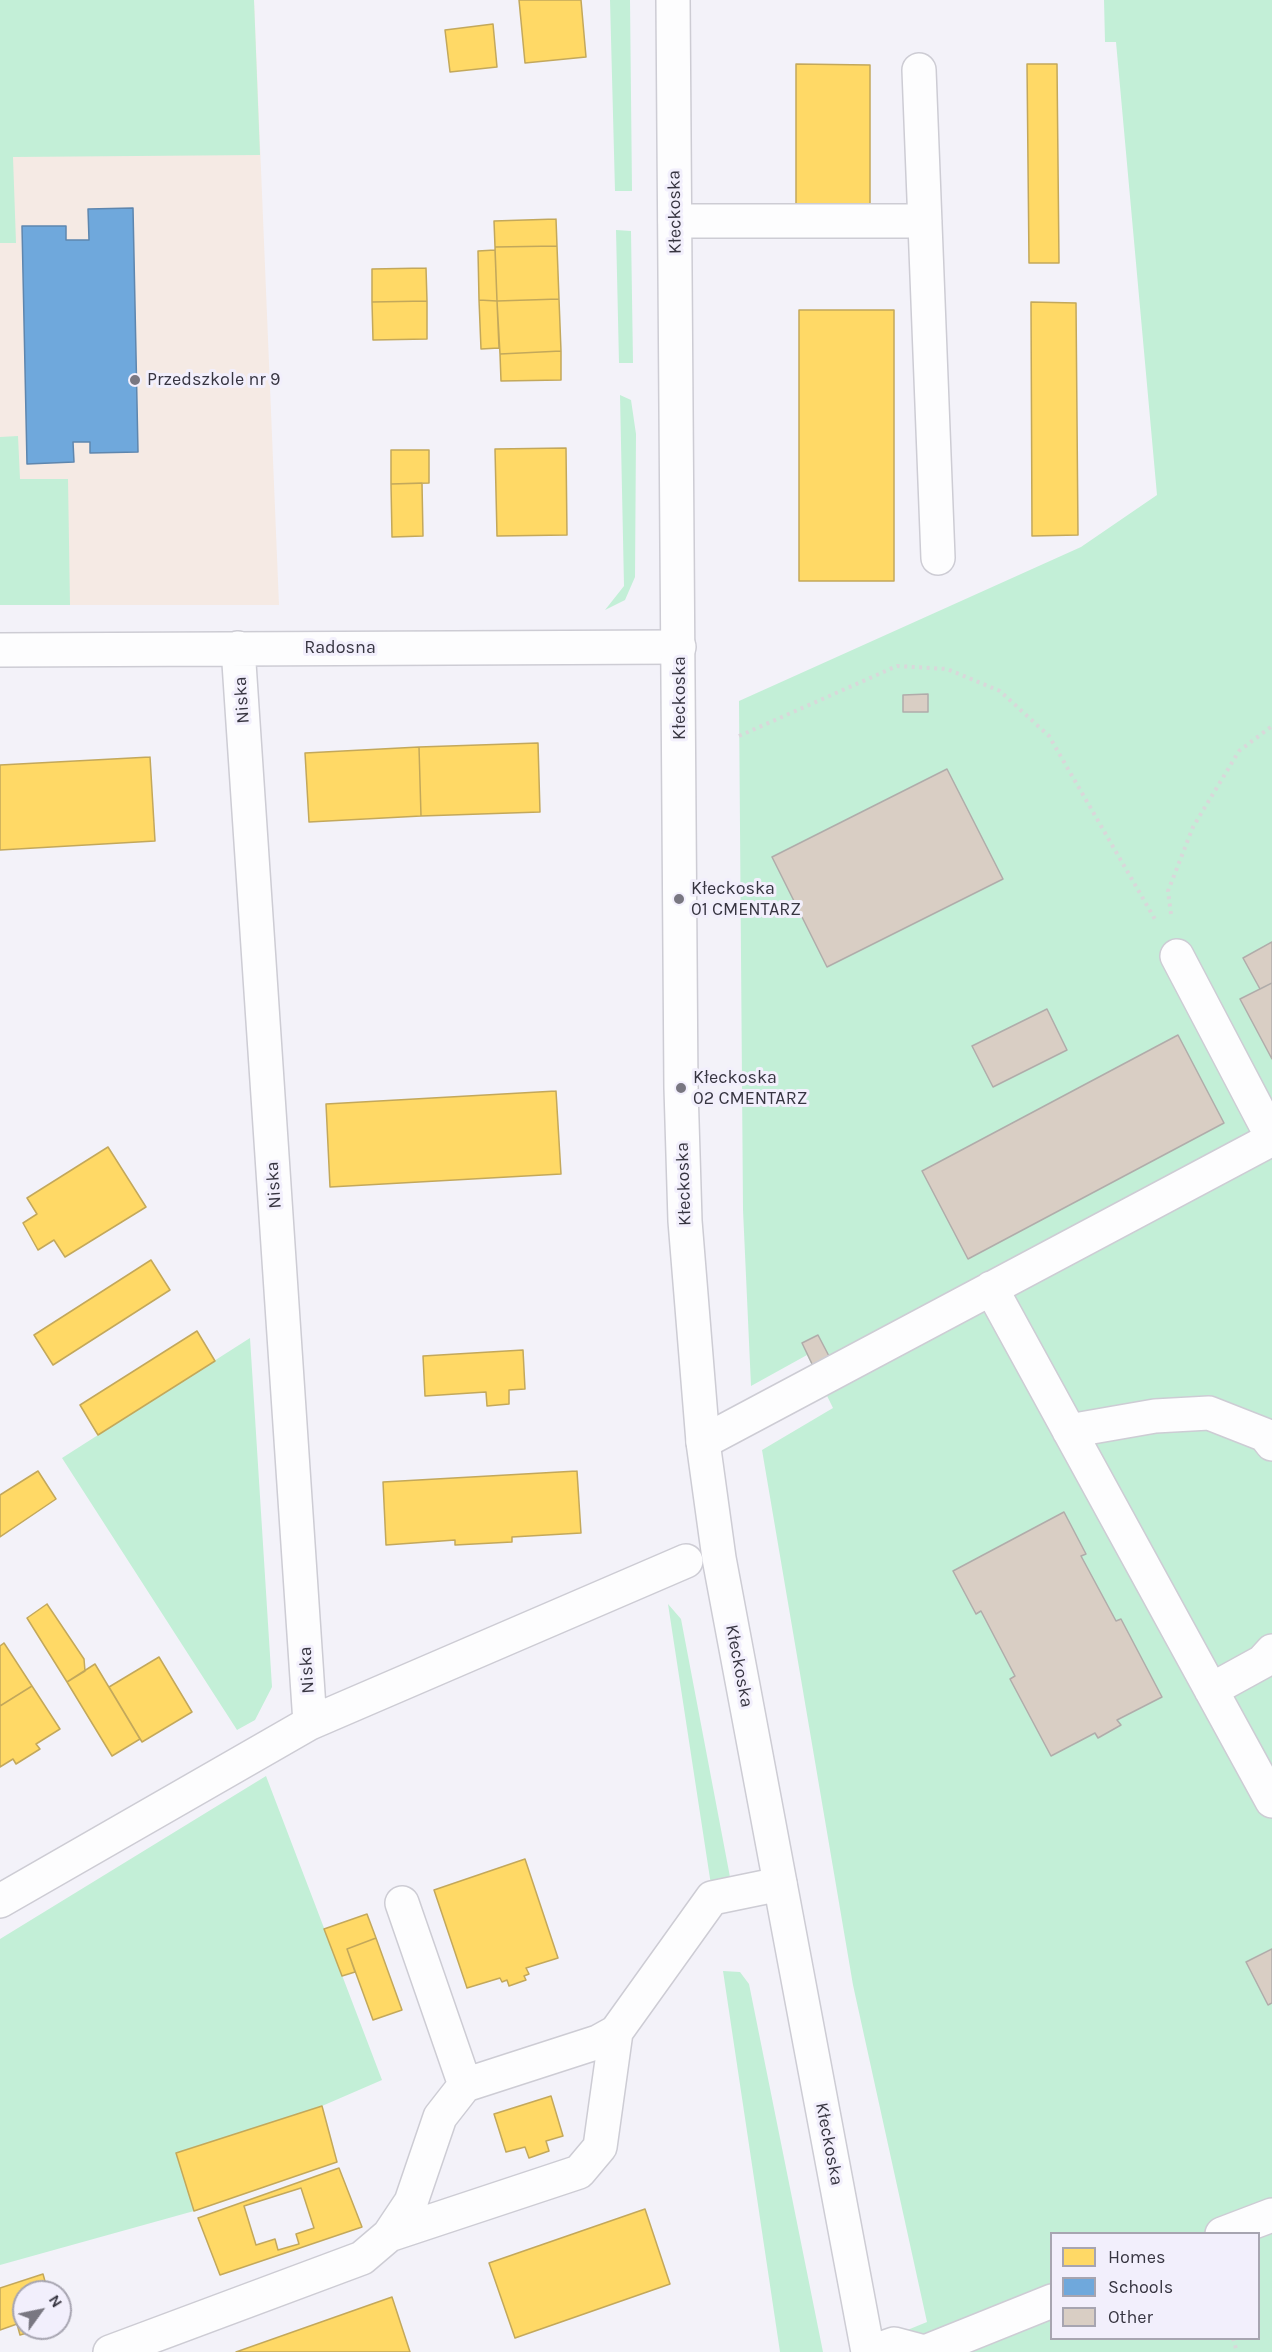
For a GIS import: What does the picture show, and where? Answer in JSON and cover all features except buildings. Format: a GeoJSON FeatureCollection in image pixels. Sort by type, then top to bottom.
{"type":"FeatureCollection","features":[{"type":"Feature","properties":{"kind":"street","name":"Kłeckoska"},"geometry":{"type":"LineString","coordinates":[[673,0],[681,1099],[686,1221],[703,1442],[719,1558],[870,2352]]}},
{"type":"Feature","properties":{"kind":"street"},"geometry":{"type":"LineString","coordinates":[[919,70],[938,558]]}},
{"type":"Feature","properties":{"kind":"street"},"geometry":{"type":"LineString","coordinates":[[675,221],[925,221]]}},
{"type":"Feature","properties":{"kind":"street","name":"Radosna"},"geometry":{"type":"LineString","coordinates":[[0,650],[679,647]]}},
{"type":"Feature","properties":{"kind":"street","name":"Niska"},"geometry":{"type":"LineString","coordinates":[[238,648],[310,1723]]}},
{"type":"Feature","properties":{"kind":"street"},"geometry":{"type":"LineString","coordinates":[[703,1442],[1272,1138],[1177,956]]}},
{"type":"Feature","properties":{"kind":"street"},"geometry":{"type":"LineString","coordinates":[[991,1288],[1272,1801]]}},
{"type":"Feature","properties":{"kind":"street"},"geometry":{"type":"LineString","coordinates":[[1069,1431],[1155,1416],[1209,1413],[1265,1436],[1272,1444]]}},
{"type":"Feature","properties":{"kind":"street","name":"Niska"},"geometry":{"type":"LineString","coordinates":[[1,1897],[310,1723],[686,1561]]}},
{"type":"Feature","properties":{"kind":"street"},"geometry":{"type":"LineString","coordinates":[[1211,1690],[1262,1662],[1272,1651]]}},
{"type":"Feature","properties":{"kind":"street"},"geometry":{"type":"LineString","coordinates":[[110,2352],[362,2258],[389,2235],[411,2202],[440,2117],[465,2085],[598,2042],[616,2032],[712,1898],[780,1884]]}},
{"type":"Feature","properties":{"kind":"street"},"geometry":{"type":"LineString","coordinates":[[402,1903],[465,2085]]}},
{"type":"Feature","properties":{"kind":"street"},"geometry":{"type":"LineString","coordinates":[[389,2235],[579,2172],[600,2147],[616,2032]]}},
{"type":"Feature","properties":{"kind":"street"},"geometry":{"type":"LineString","coordinates":[[1227,2232],[1272,2215]]}},
{"type":"Feature","properties":{"kind":"street"},"geometry":{"type":"LineString","coordinates":[[870,2352],[894,2344],[925,2352],[1050,2302]]}},
{"type":"Feature","properties":{"kind":"path"},"geometry":{"type":"LineString","coordinates":[[739,736],[897,666],[947,669],[1000,691],[1049,736],[1177,956]]}},
{"type":"Feature","properties":{"kind":"path"},"geometry":{"type":"LineString","coordinates":[[1177,956],[1168,891],[1193,827],[1239,751],[1272,726]]}},
{"type":"Feature","properties":{"kind":"shaded area","name":"Przedszkole nr 9"},"geometry":{"type":"Polygon","coordinates":[[[55,0],[254,0],[279,605],[0,605],[0,3],[55,0]]]}},
{"type":"Feature","properties":{"kind":"green space"},"geometry":{"type":"Polygon","coordinates":[[[0,0],[254,0],[260,155],[13,157],[16,243],[0,243],[0,0]]]}},
{"type":"Feature","properties":{"kind":"green space"},"geometry":{"type":"Polygon","coordinates":[[[610,0],[630,0],[632,191],[615,191],[610,0]]]}},
{"type":"Feature","properties":{"kind":"green space"},"geometry":{"type":"Polygon","coordinates":[[[1104,0],[1272,0],[1272,2352],[903,2352],[900,2333],[927,2322],[853,1985],[762,1450],[833,1408],[807,1355],[751,1386],[743,1210],[739,701],[1081,547],[1157,495],[1116,42],[1105,42],[1104,0]]]}},
{"type":"Feature","properties":{"kind":"green space"},"geometry":{"type":"Polygon","coordinates":[[[616,230],[631,231],[633,363],[619,363],[616,230]]]}},
{"type":"Feature","properties":{"kind":"green space"},"geometry":{"type":"Polygon","coordinates":[[[620,395],[631,400],[636,434],[635,577],[625,600],[605,610],[624,586],[620,395]]]}},
{"type":"Feature","properties":{"kind":"green space"},"geometry":{"type":"Polygon","coordinates":[[[18,436],[20,479],[68,479],[70,605],[0,605],[0,437],[18,436]]]}},
{"type":"Feature","properties":{"kind":"green space"},"geometry":{"type":"Polygon","coordinates":[[[250,1338],[272,1687],[255,1720],[237,1730],[62,1458],[250,1338]]]}},
{"type":"Feature","properties":{"kind":"green space"},"geometry":{"type":"Polygon","coordinates":[[[668,1604],[681,1619],[730,1877],[711,1885],[668,1604]]]}},
{"type":"Feature","properties":{"kind":"green space"},"geometry":{"type":"Polygon","coordinates":[[[266,1776],[382,2080],[322,2106],[337,2162],[194,2211],[0,2265],[0,1939],[266,1776]]]}},
{"type":"Feature","properties":{"kind":"green space"},"geometry":{"type":"Polygon","coordinates":[[[723,1971],[740,1972],[749,1984],[823,2352],[780,2352],[723,1971]]]}},
{"type":"Feature","properties":{"kind":"place","name":"Przedszkole nr 9"},"geometry":{"type":"Point","coordinates":[135,380]}},
{"type":"Feature","properties":{"kind":"place","name":"Kłeckoska 01 CMENTARZ"},"geometry":{"type":"Point","coordinates":[679,899]}},
{"type":"Feature","properties":{"kind":"place","name":"Kłeckoska 02 CMENTARZ"},"geometry":{"type":"Point","coordinates":[681,1088]}}]}
